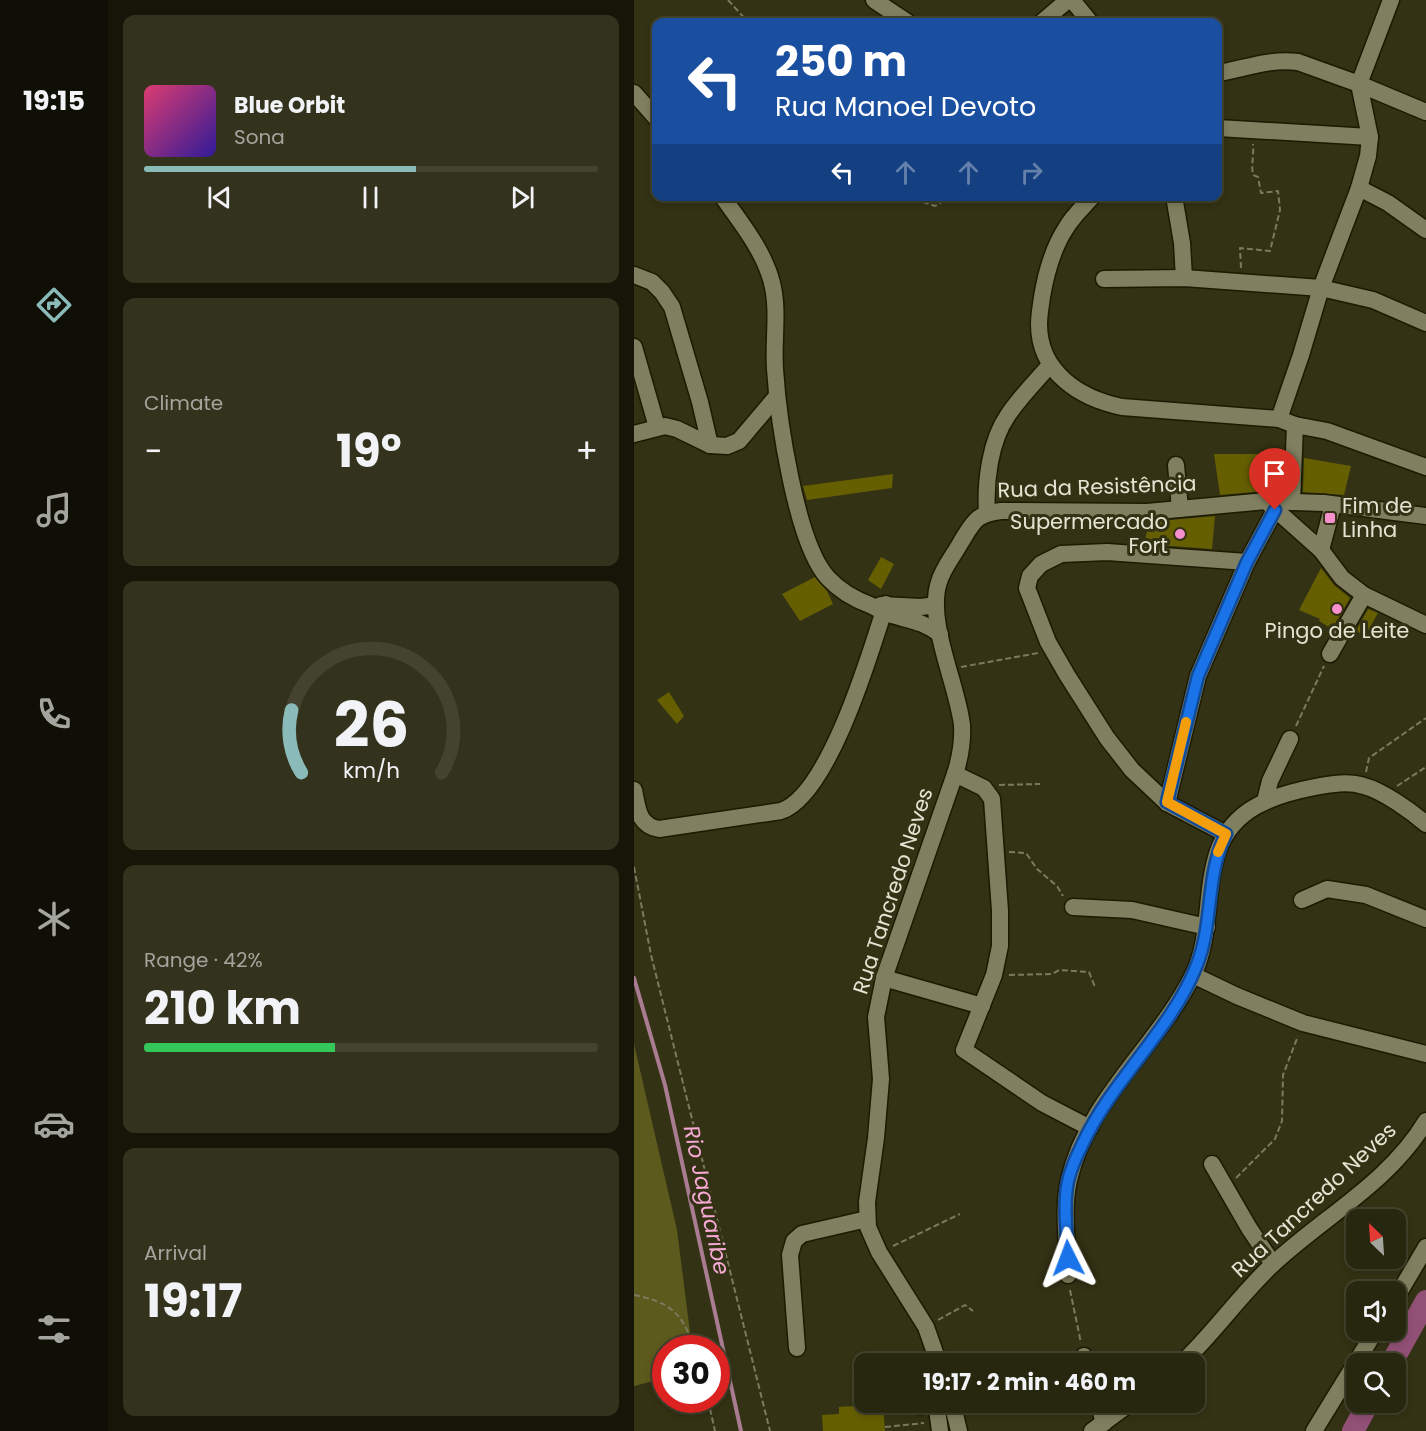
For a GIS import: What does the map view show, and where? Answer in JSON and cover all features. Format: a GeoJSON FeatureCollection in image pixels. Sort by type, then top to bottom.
{"type":"FeatureCollection","features":[{"type":"Feature","properties":{"kind":"street"},"geometry":{"type":"LineString","coordinates":[[874,0],[901,18]]}},
{"type":"Feature","properties":{"kind":"street"},"geometry":{"type":"LineString","coordinates":[[1047,18],[1070,0],[1086,18]]}},
{"type":"Feature","properties":{"kind":"street"},"geometry":{"type":"LineString","coordinates":[[1292,502],[1287,422],[1301,355],[1321,288],[1368,156],[1370,137],[1359,84],[1391,0]]}},
{"type":"Feature","properties":{"kind":"street"},"geometry":{"type":"LineString","coordinates":[[1222,72],[1268,62],[1288,61],[1359,84],[1426,112]]}},
{"type":"Feature","properties":{"kind":"street"},"geometry":{"type":"LineString","coordinates":[[634,93],[652,113]]}},
{"type":"Feature","properties":{"kind":"street"},"geometry":{"type":"LineString","coordinates":[[1222,128],[1370,137]]}},
{"type":"Feature","properties":{"kind":"street"},"geometry":{"type":"LineString","coordinates":[[1358,188],[1388,203],[1426,230]]}},
{"type":"Feature","properties":{"kind":"street"},"geometry":{"type":"LineString","coordinates":[[725,201],[759,251],[772,281],[775,297],[777,396],[794,492],[808,545],[815,561],[837,586],[852,597],[917,621],[940,634]]}},
{"type":"Feature","properties":{"kind":"street"},"geometry":{"type":"LineString","coordinates":[[1089,201],[1066,227],[1056,246],[1044,286],[1039,323],[1040,339],[1050,365],[1075,389],[1103,403],[1122,407],[1287,422],[1327,431],[1426,467]]}},
{"type":"Feature","properties":{"kind":"street"},"geometry":{"type":"LineString","coordinates":[[1175,201],[1182,243],[1184,278]]}},
{"type":"Feature","properties":{"kind":"street"},"geometry":{"type":"LineString","coordinates":[[634,275],[652,282],[662,291],[672,307],[710,445]]}},
{"type":"Feature","properties":{"kind":"street"},"geometry":{"type":"LineString","coordinates":[[1104,279],[1184,278],[1321,288],[1374,300],[1426,323]]}},
{"type":"Feature","properties":{"kind":"street"},"geometry":{"type":"LineString","coordinates":[[634,347],[657,427]]}},
{"type":"Feature","properties":{"kind":"street"},"geometry":{"type":"LineString","coordinates":[[986,513],[987,484],[999,430],[1009,413],[1050,365]]}},
{"type":"Feature","properties":{"kind":"street"},"geometry":{"type":"LineString","coordinates":[[634,434],[665,426],[678,429],[710,445],[727,446],[739,441],[777,396]]}},
{"type":"Feature","properties":{"kind":"street"},"geometry":{"type":"LineString","coordinates":[[1176,465],[1180,509]]}},
{"type":"Feature","properties":{"kind":"street","name":"Rua da Resistência"},"geometry":{"type":"LineString","coordinates":[[940,634],[936,605],[939,581],[975,520],[986,513],[1050,510],[1147,512],[1270,506],[1292,502],[1426,516]]}},
{"type":"Feature","properties":{"kind":"street"},"geometry":{"type":"LineString","coordinates":[[1321,550],[1333,505]]}},
{"type":"Feature","properties":{"kind":"street"},"geometry":{"type":"LineString","coordinates":[[1167,802],[1198,676],[1270,506],[1321,550],[1342,578],[1364,595],[1426,625]]}},
{"type":"Feature","properties":{"kind":"street"},"geometry":{"type":"LineString","coordinates":[[1226,834],[1167,802],[1132,771],[1107,738],[1053,651],[1027,588],[1030,576],[1040,564],[1062,554],[1107,552],[1247,562]]}},
{"type":"Feature","properties":{"kind":"street"},"geometry":{"type":"LineString","coordinates":[[1330,654],[1364,595]]}},
{"type":"Feature","properties":{"kind":"street"},"geometry":{"type":"LineString","coordinates":[[880,607],[936,605]]}},
{"type":"Feature","properties":{"kind":"street"},"geometry":{"type":"LineString","coordinates":[[634,790],[643,820],[650,827],[659,829],[781,811],[795,805],[814,781],[839,737],[880,607]]}},
{"type":"Feature","properties":{"kind":"street","name":"Rua Tancredo Neves"},"geometry":{"type":"LineString","coordinates":[[935,1353],[926,1327],[879,1252],[867,1219],[881,1079],[876,1017],[884,978],[955,774],[962,746],[962,727],[940,634]]}},
{"type":"Feature","properties":{"kind":"street"},"geometry":{"type":"LineString","coordinates":[[1265,801],[1270,781],[1290,739]]}},
{"type":"Feature","properties":{"kind":"street"},"geometry":{"type":"LineString","coordinates":[[955,774],[984,788],[992,799],[1000,928],[994,975],[964,1047],[966,1053],[1042,1103],[1090,1128]]}},
{"type":"Feature","properties":{"kind":"street"},"geometry":{"type":"LineString","coordinates":[[1068,1275],[1066,1210],[1068,1181],[1090,1128],[1119,1082],[1162,1026],[1193,975],[1207,927],[1211,881],[1218,853],[1226,834],[1236,821],[1265,801],[1290,792],[1329,784],[1357,784],[1372,788],[1388,797],[1426,824]]}},
{"type":"Feature","properties":{"kind":"street"},"geometry":{"type":"LineString","coordinates":[[1302,900],[1327,889],[1366,895],[1426,919]]}},
{"type":"Feature","properties":{"kind":"street"},"geometry":{"type":"LineString","coordinates":[[1073,907],[1132,910],[1207,927]]}},
{"type":"Feature","properties":{"kind":"street"},"geometry":{"type":"LineString","coordinates":[[1193,975],[1248,1001],[1303,1023],[1426,1054]]}},
{"type":"Feature","properties":{"kind":"street"},"geometry":{"type":"LineString","coordinates":[[884,978],[982,1006]]}},
{"type":"Feature","properties":{"kind":"street","name":"Rua Tancredo Neves"},"geometry":{"type":"LineString","coordinates":[[1191,1353],[1273,1264],[1363,1191],[1406,1148],[1426,1121]]}},
{"type":"Feature","properties":{"kind":"street"},"geometry":{"type":"LineString","coordinates":[[1212,1164],[1273,1264]]}},
{"type":"Feature","properties":{"kind":"street"},"geometry":{"type":"LineString","coordinates":[[797,1348],[790,1255],[794,1242],[802,1234],[867,1219]]}},
{"type":"Feature","properties":{"kind":"street"},"geometry":{"type":"LineString","coordinates":[[1406,1281],[1426,1247]]}},
{"type":"Feature","properties":{"kind":"street"},"geometry":{"type":"LineString","coordinates":[[1314,1431],[1369,1341]]}},
{"type":"Feature","properties":{"kind":"street"},"geometry":{"type":"LineString","coordinates":[[955,1413],[959,1431]]}},
{"type":"Feature","properties":{"kind":"street"},"geometry":{"type":"LineString","coordinates":[[1098,1427],[1117,1413]]}},
{"type":"Feature","properties":{"kind":"path"},"geometry":{"type":"LineString","coordinates":[[728,0],[744,18]]}},
{"type":"Feature","properties":{"kind":"path"},"geometry":{"type":"LineString","coordinates":[[1242,282],[1240,248],[1270,251],[1280,210],[1278,191],[1261,193],[1258,177],[1254,175],[1251,163],[1254,154],[1252,129]]}},
{"type":"Feature","properties":{"kind":"path"},"geometry":{"type":"LineString","coordinates":[[922,201],[935,206],[943,201]]}},
{"type":"Feature","properties":{"kind":"path"},"geometry":{"type":"LineString","coordinates":[[949,669],[1053,651]]}},
{"type":"Feature","properties":{"kind":"path"},"geometry":{"type":"LineString","coordinates":[[1290,739],[1330,654]]}},
{"type":"Feature","properties":{"kind":"path"},"geometry":{"type":"LineString","coordinates":[[1372,788],[1365,777],[1369,758],[1426,718]]}},
{"type":"Feature","properties":{"kind":"path"},"geometry":{"type":"LineString","coordinates":[[1388,797],[1392,789],[1426,767]]}},
{"type":"Feature","properties":{"kind":"path"},"geometry":{"type":"LineString","coordinates":[[984,788],[1040,784]]}},
{"type":"Feature","properties":{"kind":"path"},"geometry":{"type":"LineString","coordinates":[[996,852],[1026,853],[1037,869],[1057,886],[1060,894],[1073,907]]}},
{"type":"Feature","properties":{"kind":"path"},"geometry":{"type":"LineString","coordinates":[[634,867],[651,955],[769,1431]]}},
{"type":"Feature","properties":{"kind":"path"},"geometry":{"type":"LineString","coordinates":[[994,975],[1052,974],[1059,970],[1089,972],[1095,987]]}},
{"type":"Feature","properties":{"kind":"path"},"geometry":{"type":"LineString","coordinates":[[1225,1188],[1275,1138],[1282,1121],[1283,1075],[1303,1023]]}},
{"type":"Feature","properties":{"kind":"path"},"geometry":{"type":"LineString","coordinates":[[879,1252],[960,1214]]}},
{"type":"Feature","properties":{"kind":"path"},"geometry":{"type":"LineString","coordinates":[[1068,1275],[1072,1305],[1083,1353]]}},
{"type":"Feature","properties":{"kind":"path"},"geometry":{"type":"LineString","coordinates":[[634,1295],[648,1297],[677,1312],[690,1335]]}},
{"type":"Feature","properties":{"kind":"path"},"geometry":{"type":"LineString","coordinates":[[926,1327],[965,1305],[973,1311]]}},
{"type":"Feature","properties":{"kind":"path"},"geometry":{"type":"LineString","coordinates":[[711,1413],[715,1431]]}},
{"type":"Feature","properties":{"kind":"path"},"geometry":{"type":"LineString","coordinates":[[885,1427],[940,1426]]}},
{"type":"Feature","properties":{"kind":"shaded area"},"geometry":{"type":"Polygon","coordinates":[[[634,1044],[677,1230],[690,1335],[652,1335],[652,1381],[634,1386],[634,1044]]]}},
{"type":"Feature","properties":{"kind":"building"},"geometry":{"type":"Polygon","coordinates":[[[1214,454],[1264,454],[1264,457],[1283,457],[1282,491],[1220,495],[1214,454]]]}},
{"type":"Feature","properties":{"kind":"building"},"geometry":{"type":"Polygon","coordinates":[[[1304,458],[1351,466],[1344,495],[1303,492],[1304,458]]]}},
{"type":"Feature","properties":{"kind":"building"},"geometry":{"type":"Polygon","coordinates":[[[893,474],[892,488],[807,500],[803,486],[893,474]]]}},
{"type":"Feature","properties":{"kind":"building","name":"Supermercado Fort"},"geometry":{"type":"Polygon","coordinates":[[[1215,516],[1212,549],[1145,544],[1148,522],[1215,516]]]}},
{"type":"Feature","properties":{"kind":"building"},"geometry":{"type":"Polygon","coordinates":[[[881,557],[894,564],[881,589],[868,580],[881,557]]]}},
{"type":"Feature","properties":{"kind":"building"},"geometry":{"type":"Polygon","coordinates":[[[1321,568],[1334,585],[1350,598],[1332,629],[1319,621],[1320,619],[1299,610],[1321,568]]]}},
{"type":"Feature","properties":{"kind":"building"},"geometry":{"type":"Polygon","coordinates":[[[815,577],[827,591],[833,604],[800,621],[782,594],[815,577]]]}},
{"type":"Feature","properties":{"kind":"building"},"geometry":{"type":"Polygon","coordinates":[[[1368,609],[1378,613],[1365,636],[1356,631],[1368,609]]]}},
{"type":"Feature","properties":{"kind":"building"},"geometry":{"type":"Polygon","coordinates":[[[669,692],[684,716],[677,724],[657,700],[669,692]]]}},
{"type":"Feature","properties":{"kind":"building"},"geometry":{"type":"Polygon","coordinates":[[[854,1406],[854,1413],[884,1413],[885,1431],[823,1431],[822,1415],[839,1414],[839,1407],[854,1406]]]}},
{"type":"Feature","properties":{"kind":"waterway","name":"Rio Jaguaribe"},"geometry":{"type":"LineString","coordinates":[[634,978],[665,1085],[741,1431]]}},
{"type":"Feature","properties":{"kind":"waterway"},"geometry":{"type":"LineString","coordinates":[[1397,1353],[1426,1301]]}},
{"type":"Feature","properties":{"kind":"waterway"},"geometry":{"type":"LineString","coordinates":[[1353,1431],[1363,1413]]}},
{"type":"Feature","properties":{"kind":"slow traffic"},"geometry":{"type":"LineString","coordinates":[[1186,722],[1167,802],[1226,834],[1218,852]]}},
{"type":"Feature","properties":{"kind":"place","name":"Fim de Linha"},"geometry":{"type":"Point","coordinates":[1330,518]}},
{"type":"Feature","properties":{"kind":"place","name":"Supermercado Fort"},"geometry":{"type":"Point","coordinates":[1180,534]}},
{"type":"Feature","properties":{"kind":"place","name":"Pingo de Leite"},"geometry":{"type":"Point","coordinates":[1337,609]}},
{"type":"Feature","properties":{"kind":"route"},"geometry":{"type":"LineString","coordinates":[[1068,1258],[1066,1197],[1068,1181],[1077,1156],[1101,1109],[1162,1026],[1185,990],[1201,954],[1207,927],[1211,881],[1218,853],[1226,834],[1167,802],[1198,676],[1247,562],[1275,510]]}}]}
